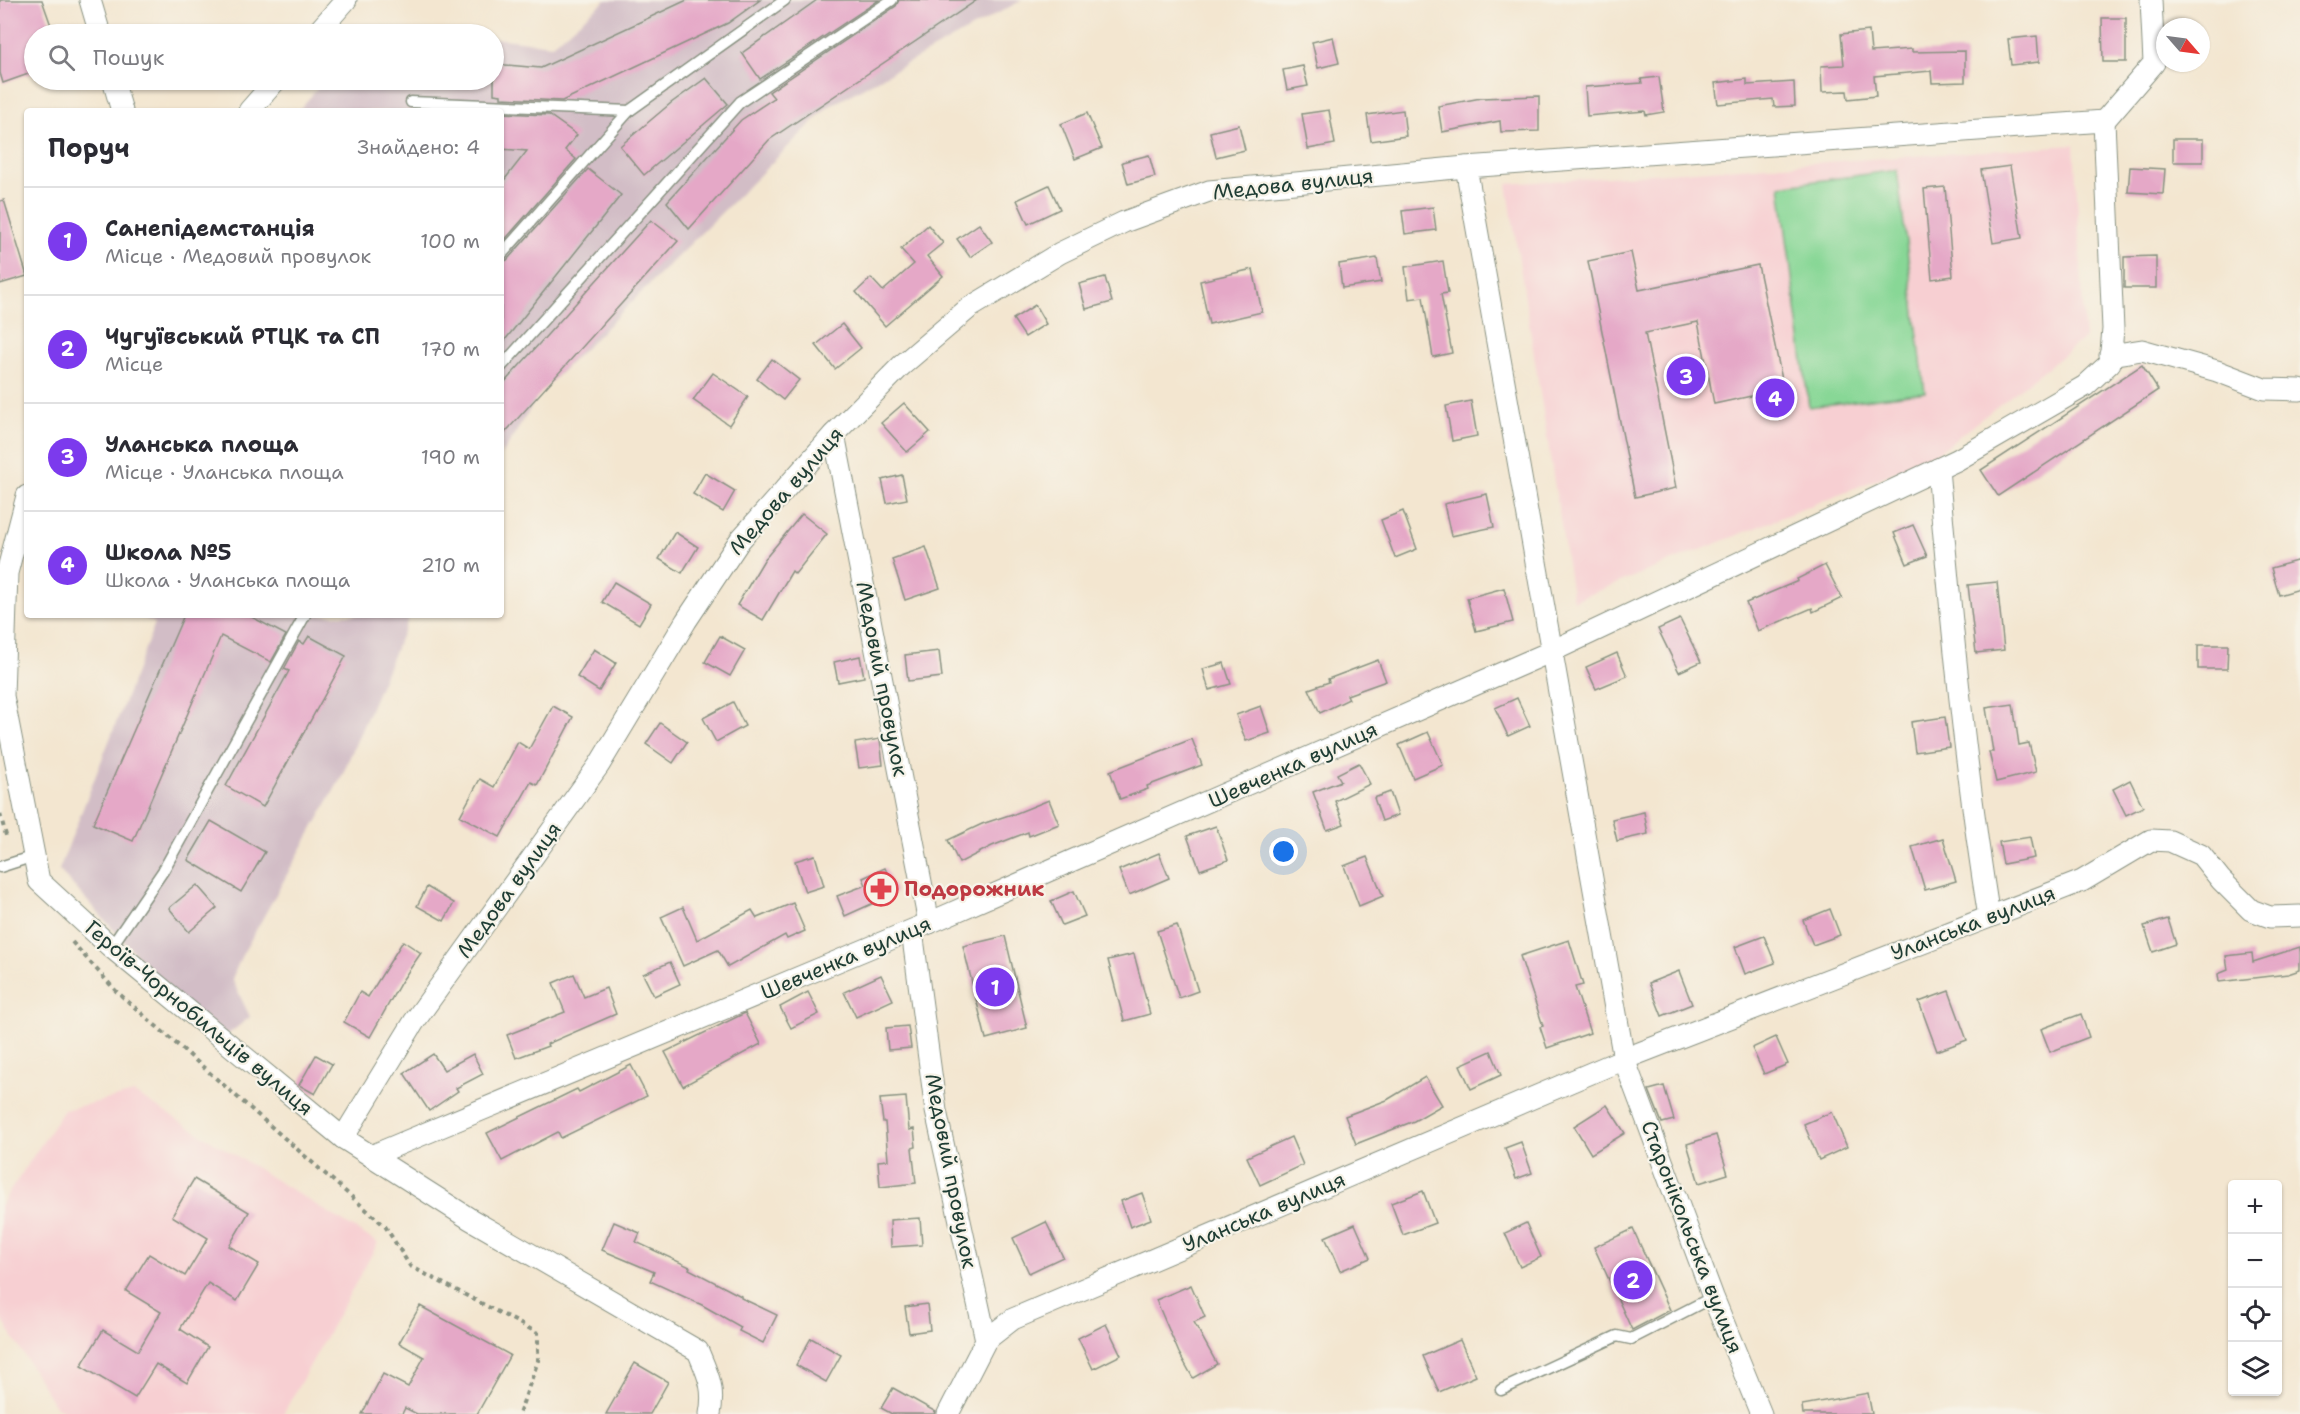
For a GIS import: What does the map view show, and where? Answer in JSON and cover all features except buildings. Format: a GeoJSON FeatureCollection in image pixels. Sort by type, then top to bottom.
{"type":"FeatureCollection","features":[{"type":"Feature","properties":{"kind":"street"},"geometry":{"type":"LineString","coordinates":[[90,0],[97,24]]}},
{"type":"Feature","properties":{"kind":"street"},"geometry":{"type":"LineString","coordinates":[[325,24],[346,0]]}},
{"type":"Feature","properties":{"kind":"street"},"geometry":{"type":"LineString","coordinates":[[2151,0],[2154,63],[2104,121],[2113,329],[2110,355],[2142,350],[2217,370],[2264,389],[2300,390]]}},
{"type":"Feature","properties":{"kind":"street"},"geometry":{"type":"LineString","coordinates":[[116,90],[121,108]]}},
{"type":"Feature","properties":{"kind":"street"},"geometry":{"type":"LineString","coordinates":[[252,108],[267,90]]}},
{"type":"Feature","properties":{"kind":"street","name":"Медова вулиця"},"geometry":{"type":"LineString","coordinates":[[343,1138],[414,1022],[599,765],[686,621],[740,540],[834,434],[901,366],[969,308],[1060,253],[1124,222],[1209,191],[1466,167],[2104,121]]}},
{"type":"Feature","properties":{"kind":"street"},"geometry":{"type":"LineString","coordinates":[[1466,167],[1550,652],[1624,1059]]}},
{"type":"Feature","properties":{"kind":"street","name":"Шевченка вулиця"},"geometry":{"type":"LineString","coordinates":[[371,1156],[920,927],[1550,652],[1938,469],[2085,386],[2110,363],[2110,355]]}},
{"type":"Feature","properties":{"kind":"street","name":"Медовий провулок"},"geometry":{"type":"LineString","coordinates":[[834,434],[920,927],[936,1111],[986,1340]]}},
{"type":"Feature","properties":{"kind":"street"},"geometry":{"type":"LineString","coordinates":[[1938,469],[1953,644],[1976,837],[1989,917]]}},
{"type":"Feature","properties":{"kind":"street","name":"Героїв-Чорнобильців вулиця"},"geometry":{"type":"LineString","coordinates":[[24,506],[3,574],[1,696],[39,881],[111,946],[343,1138],[470,1219],[698,1351],[707,1372],[713,1396],[710,1414]]}},
{"type":"Feature","properties":{"kind":"street","name":"Уланська вулиця"},"geometry":{"type":"LineString","coordinates":[[948,1414],[986,1340],[1013,1319],[1624,1059],[2082,881],[2151,840],[2170,841],[2202,855],[2221,880],[2251,910],[2270,917],[2300,916]]}},
{"type":"Feature","properties":{"kind":"street","name":"Старонікольська вулиця"},"geometry":{"type":"LineString","coordinates":[[1624,1059],[1713,1297],[1761,1414]]}},
{"type":"Feature","properties":{"kind":"lane"},"geometry":{"type":"LineString","coordinates":[[504,252],[629,111],[785,0]]}},
{"type":"Feature","properties":{"kind":"lane"},"geometry":{"type":"LineString","coordinates":[[504,364],[740,102],[892,0]]}},
{"type":"Feature","properties":{"kind":"lane"},"geometry":{"type":"LineString","coordinates":[[411,102],[629,111]]}},
{"type":"Feature","properties":{"kind":"lane"},"geometry":{"type":"LineString","coordinates":[[111,946],[163,871],[303,618]]}},
{"type":"Feature","properties":{"kind":"lane"},"geometry":{"type":"LineString","coordinates":[[0,867],[34,856]]}},
{"type":"Feature","properties":{"kind":"lane"},"geometry":{"type":"LineString","coordinates":[[1501,1390],[1617,1336],[1631,1339],[1713,1297]]}},
{"type":"Feature","properties":{"kind":"path"},"geometry":{"type":"LineString","coordinates":[[0,814],[14,863]]}},
{"type":"Feature","properties":{"kind":"path"},"geometry":{"type":"LineString","coordinates":[[70,940],[116,991],[385,1226],[410,1266],[538,1333],[538,1360],[519,1414]]}},
{"type":"Feature","properties":{"kind":"shaded area"},"geometry":{"type":"Polygon","coordinates":[[[606,0],[1022,0],[828,107],[539,394],[504,452],[504,108],[301,108],[316,90],[504,90],[504,39],[552,45],[606,0]]]}},
{"type":"Feature","properties":{"kind":"shaded area"},"geometry":{"type":"Polygon","coordinates":[[[2074,145],[2085,338],[1932,457],[1573,601],[1507,184],[2074,145]]]}},
{"type":"Feature","properties":{"kind":"shaded area"},"geometry":{"type":"Polygon","coordinates":[[[144,618],[409,618],[341,778],[241,957],[232,979],[250,1017],[217,1043],[59,870],[155,623],[144,618]]]}},
{"type":"Feature","properties":{"kind":"shaded area"},"geometry":{"type":"Polygon","coordinates":[[[134,1093],[378,1243],[283,1414],[70,1414],[55,1406],[0,1316],[0,1206],[64,1110],[134,1093]]]}},
{"type":"Feature","properties":{"kind":"green space"},"geometry":{"type":"Polygon","coordinates":[[[1897,170],[1925,392],[1809,407],[1780,186],[1897,170]]]}},
{"type":"Feature","properties":{"kind":"place","name":"Уланська площа"},"geometry":{"type":"Point","coordinates":[1686,376]}},
{"type":"Feature","properties":{"kind":"place","name":"Школа №5"},"geometry":{"type":"Point","coordinates":[1775,398]}},
{"type":"Feature","properties":{"kind":"place","name":"Подорожник"},"geometry":{"type":"Point","coordinates":[881,889]}},
{"type":"Feature","properties":{"kind":"place","name":"Санепідемстанція"},"geometry":{"type":"Point","coordinates":[995,987]}},
{"type":"Feature","properties":{"kind":"place","name":"Чугуївський РТЦК та СП"},"geometry":{"type":"Point","coordinates":[1633,1280]}}]}
